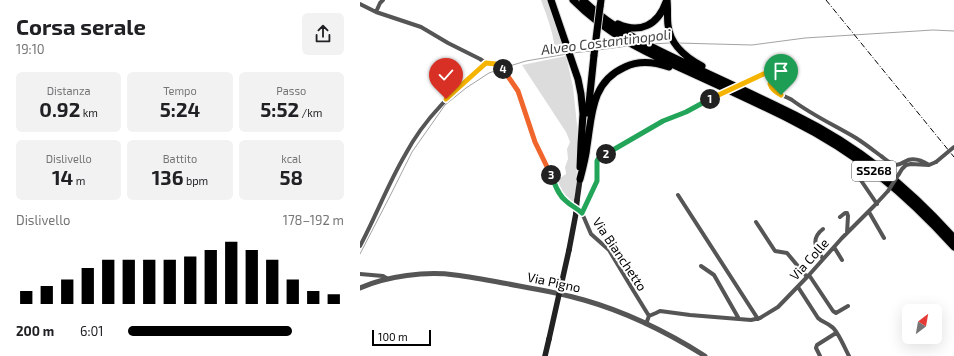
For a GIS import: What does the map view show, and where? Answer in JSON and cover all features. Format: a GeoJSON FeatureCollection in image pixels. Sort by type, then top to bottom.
{"type":"FeatureCollection","features":[{"type":"Feature","properties":{"kind":"highway"},"geometry":{"type":"LineString","coordinates":[[551,0],[578,79],[583,106],[580,179]]}},
{"type":"Feature","properties":{"kind":"highway","name":"SS268"},"geometry":{"type":"LineString","coordinates":[[573,0],[602,26],[625,41],[654,48],[810,122],[836,137],[858,151],[908,191],[954,238]]}},
{"type":"Feature","properties":{"kind":"highway","name":"SS268"},"geometry":{"type":"LineString","coordinates":[[583,0],[638,44],[791,120],[821,136],[860,160],[908,200],[954,247]]}},
{"type":"Feature","properties":{"kind":"highway"},"geometry":{"type":"LineString","coordinates":[[588,0],[614,22],[626,27],[640,28],[647,26],[658,17],[667,0]]}},
{"type":"Feature","properties":{"kind":"highway"},"geometry":{"type":"LineString","coordinates":[[667,0],[668,24],[676,47],[691,60],[728,80],[742,90]]}},
{"type":"Feature","properties":{"kind":"highway"},"geometry":{"type":"LineString","coordinates":[[580,179],[601,3]]}},
{"type":"Feature","properties":{"kind":"highway"},"geometry":{"type":"LineString","coordinates":[[580,179],[596,96],[600,88],[620,69],[643,62],[667,66],[712,87],[749,100]]}},
{"type":"Feature","properties":{"kind":"main road"},"geometry":{"type":"LineString","coordinates":[[545,356],[569,250],[576,213],[580,179]]}},
{"type":"Feature","properties":{"kind":"street"},"geometry":{"type":"LineString","coordinates":[[376,12],[383,0]]}},
{"type":"Feature","properties":{"kind":"street","name":"Via Bianchetto"},"geometry":{"type":"LineString","coordinates":[[360,4],[376,12],[421,27],[486,63],[496,64],[505,70],[518,91],[535,142],[560,195],[566,202],[573,205],[582,213],[591,234],[609,250],[632,290],[650,316]]}},
{"type":"Feature","properties":{"kind":"street"},"geometry":{"type":"LineString","coordinates":[[360,246],[412,142],[446,99],[486,63]]}},
{"type":"Feature","properties":{"kind":"street"},"geometry":{"type":"LineString","coordinates":[[582,213],[597,181],[597,161],[599,156],[663,121],[686,112],[750,80],[782,67],[770,81],[771,88],[775,91],[805,110],[857,139],[891,163],[900,165],[909,160],[918,160],[929,165]]}},
{"type":"Feature","properties":{"kind":"street","name":"Via Colle"},"geometry":{"type":"LineString","coordinates":[[650,316],[660,312],[751,320],[758,319],[769,314],[798,287],[847,233],[869,212],[888,191],[906,165],[929,165],[936,162],[954,147]]}},
{"type":"Feature","properties":{"kind":"street"},"geometry":{"type":"LineString","coordinates":[[860,179],[876,204]]}},
{"type":"Feature","properties":{"kind":"street"},"geometry":{"type":"LineString","coordinates":[[678,195],[758,319]]}},
{"type":"Feature","properties":{"kind":"street"},"geometry":{"type":"LineString","coordinates":[[869,212],[884,238]]}},
{"type":"Feature","properties":{"kind":"street"},"geometry":{"type":"LineString","coordinates":[[840,217],[847,213],[847,233]]}},
{"type":"Feature","properties":{"kind":"street"},"geometry":{"type":"LineString","coordinates":[[756,222],[775,250],[787,253],[808,276],[833,311],[836,313],[848,306]]}},
{"type":"Feature","properties":{"kind":"street"},"geometry":{"type":"LineString","coordinates":[[823,230],[819,233],[815,246],[823,259]]}},
{"type":"Feature","properties":{"kind":"street"},"geometry":{"type":"LineString","coordinates":[[834,247],[842,260]]}},
{"type":"Feature","properties":{"kind":"street"},"geometry":{"type":"LineString","coordinates":[[701,266],[714,275],[739,319]]}},
{"type":"Feature","properties":{"kind":"street","name":"Via Pigno"},"geometry":{"type":"LineString","coordinates":[[360,288],[388,279],[433,273],[454,274],[539,289],[608,308],[673,337],[704,356]]}},
{"type":"Feature","properties":{"kind":"street","name":"Via Pigno"},"geometry":{"type":"LineString","coordinates":[[360,274],[383,276],[388,279]]}},
{"type":"Feature","properties":{"kind":"street"},"geometry":{"type":"LineString","coordinates":[[798,287],[818,318],[832,327],[849,356]]}},
{"type":"Feature","properties":{"kind":"street"},"geometry":{"type":"LineString","coordinates":[[646,324],[650,316]]}},
{"type":"Feature","properties":{"kind":"street"},"geometry":{"type":"LineString","coordinates":[[820,356],[816,348],[817,344],[836,333]]}},
{"type":"Feature","properties":{"kind":"shaded area"},"geometry":{"type":"Polygon","coordinates":[[[541,0],[549,0],[565,52],[555,54],[552,33],[541,0]]]}},
{"type":"Feature","properties":{"kind":"shaded area"},"geometry":{"type":"Polygon","coordinates":[[[566,56],[573,87],[578,134],[574,203],[565,198],[561,193],[554,178],[558,176],[560,178],[566,174],[565,167],[568,159],[567,149],[570,142],[566,132],[522,65],[566,56]]]}},
{"type":"Feature","properties":{"kind":"waterway","name":"Alveo Costantinopoli"},"geometry":{"type":"LineString","coordinates":[[677,43],[752,45],[805,38],[933,30],[954,31]]}},
{"type":"Feature","properties":{"kind":"waterway","name":"Alveo Costantinopoli"},"geometry":{"type":"LineString","coordinates":[[651,44],[670,43]]}},
{"type":"Feature","properties":{"kind":"waterway","name":"Alveo Costantinopoli"},"geometry":{"type":"LineString","coordinates":[[598,50],[628,46]]}},
{"type":"Feature","properties":{"kind":"waterway","name":"Alveo Costantinopoli"},"geometry":{"type":"LineString","coordinates":[[572,53],[591,51]]}},
{"type":"Feature","properties":{"kind":"waterway","name":"Alveo Costantinopoli"},"geometry":{"type":"LineString","coordinates":[[503,68],[526,61],[567,54]]}},
{"type":"Feature","properties":{"kind":"waterway","name":"Alveo Costantinopoli"},"geometry":{"type":"LineString","coordinates":[[360,254],[412,152],[445,105],[466,88],[489,73],[500,69]]}},
{"type":"Feature","properties":{"kind":"railway"},"geometry":{"type":"LineString","coordinates":[[826,0],[954,157]]}},
{"type":"Feature","properties":{"kind":"route"},"geometry":{"type":"LineString","coordinates":[[446,99],[486,63],[496,64],[505,70],[518,91],[535,142],[560,195],[566,202],[573,205],[582,213],[597,181],[597,161],[599,158],[663,121],[686,112],[768,72],[782,67],[770,81],[771,88],[781,95]]}}]}
